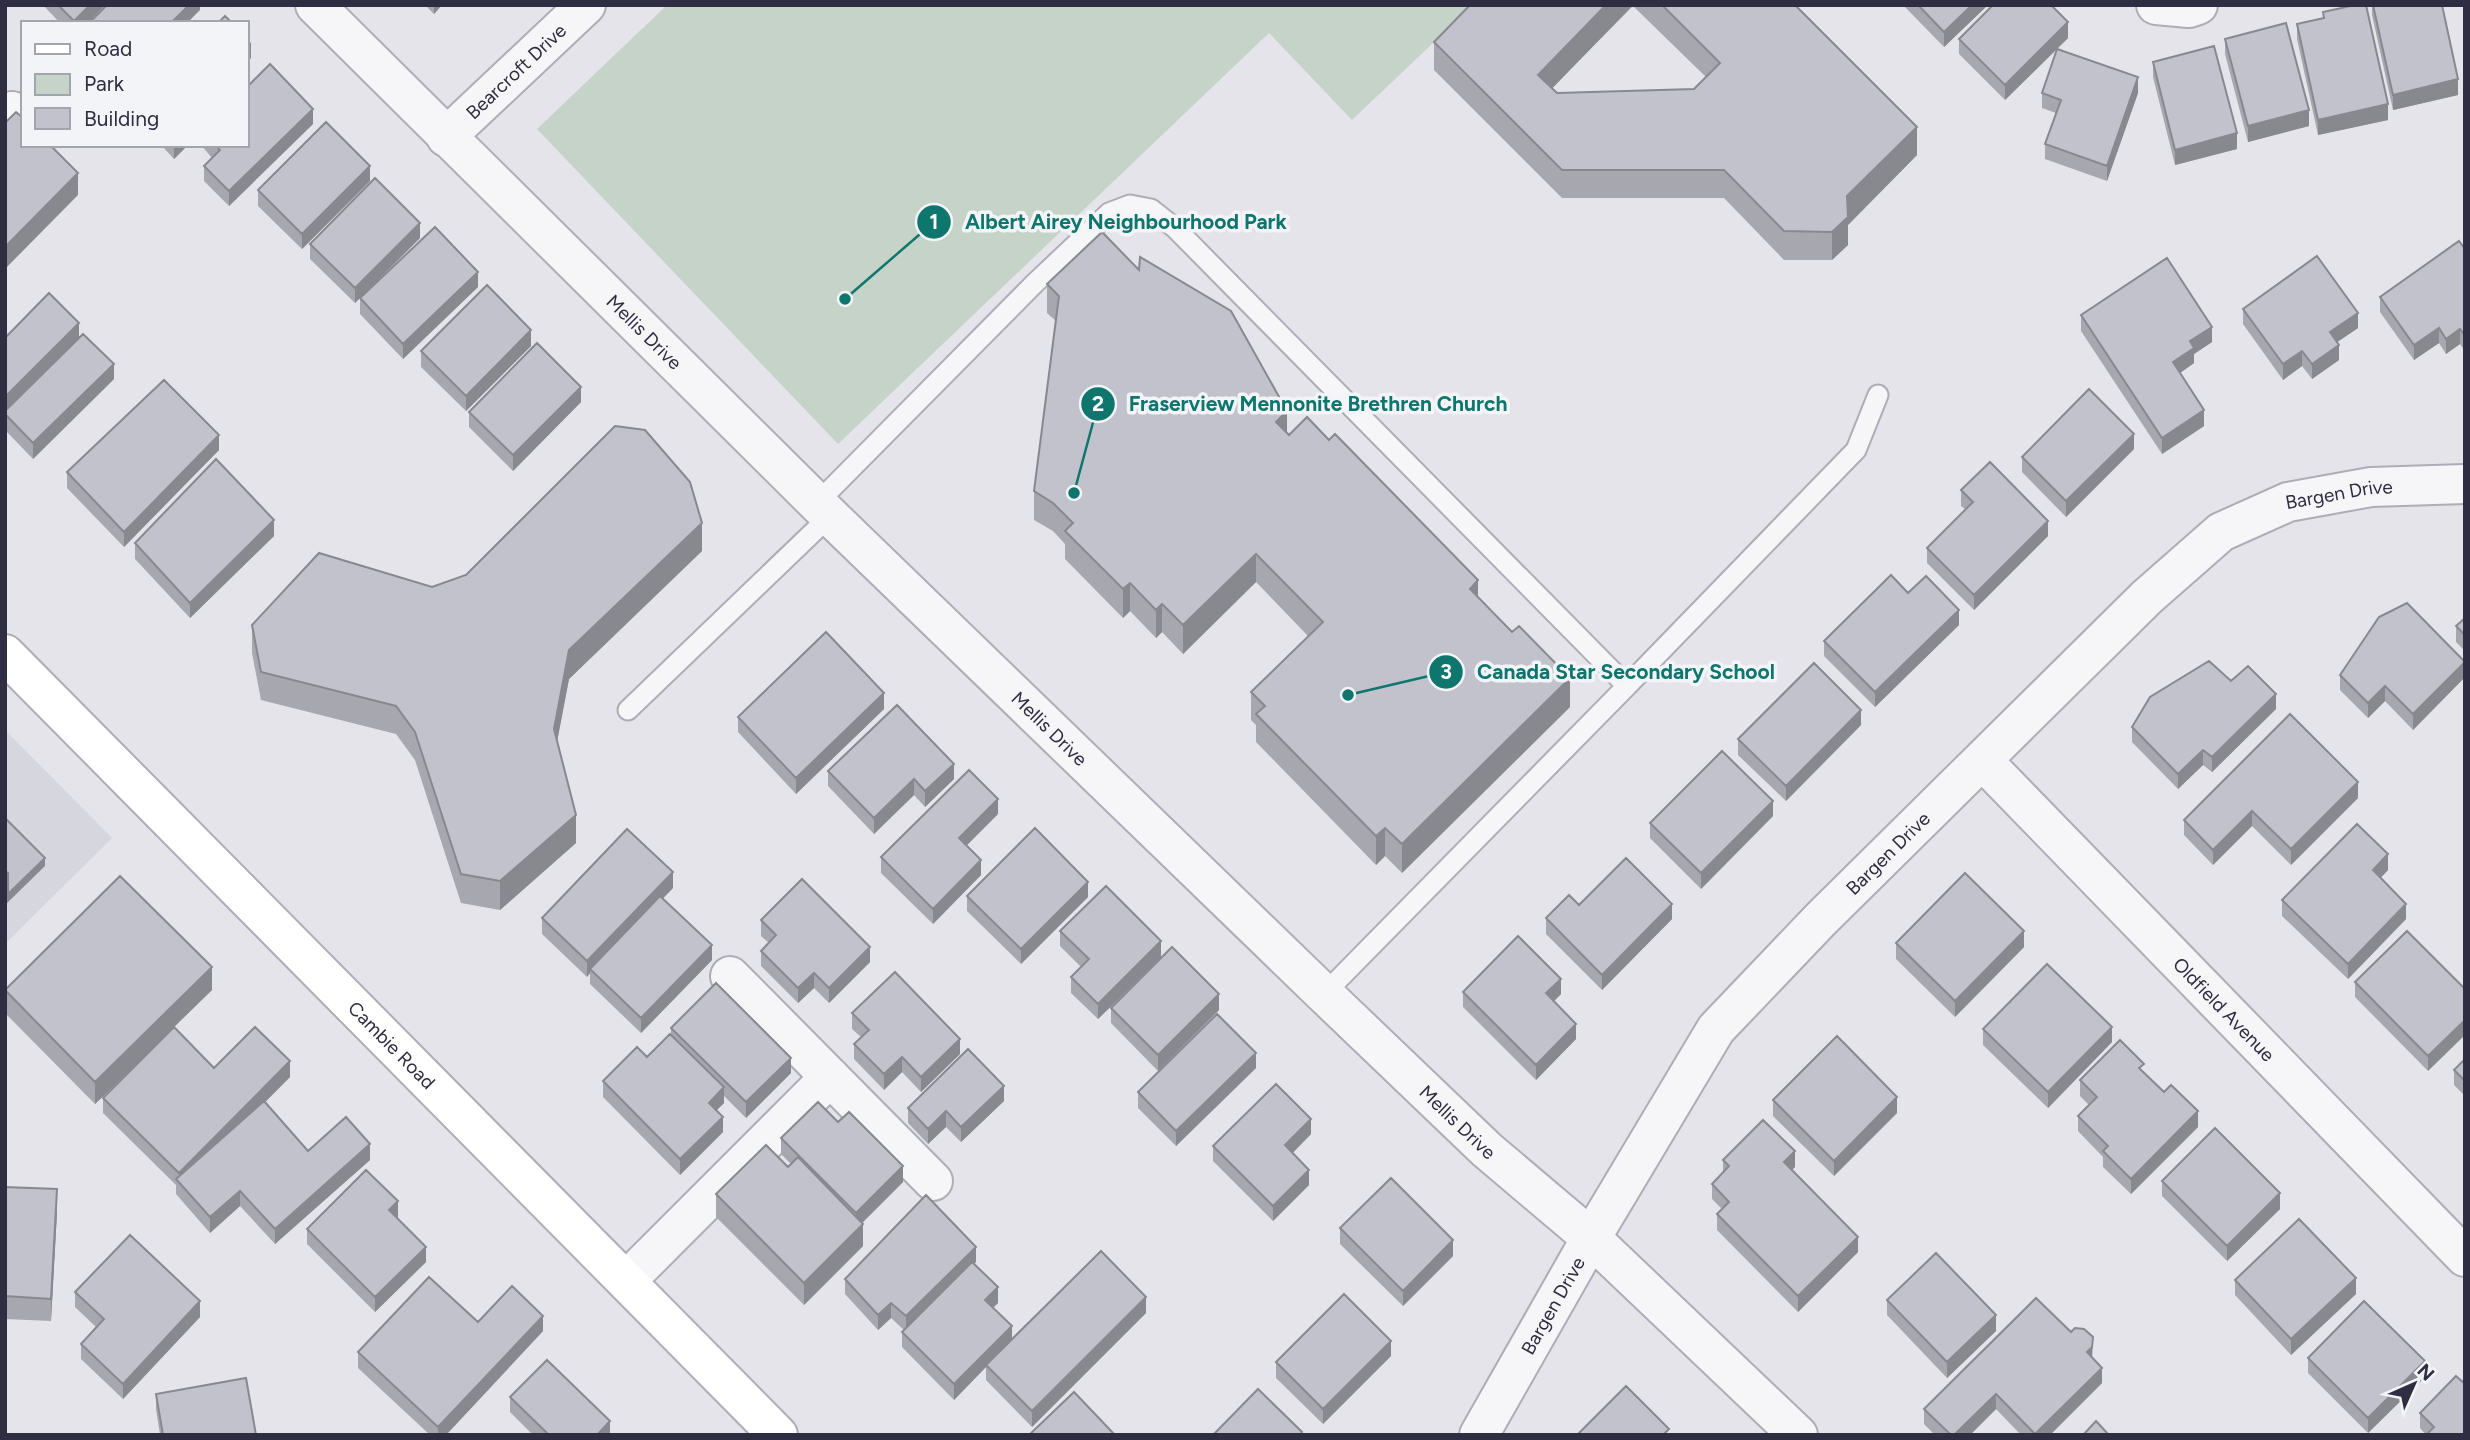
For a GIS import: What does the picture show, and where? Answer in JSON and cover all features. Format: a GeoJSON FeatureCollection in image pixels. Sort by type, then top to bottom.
{"type":"FeatureCollection","features":[{"type":"Feature","properties":{"kind":"main road","name":"Cambie Road"},"geometry":{"type":"LineString","coordinates":[[5,654],[778,1435]]}},
{"type":"Feature","properties":{"kind":"street","name":"Mellis Drive"},"geometry":{"type":"LineString","coordinates":[[315,5],[823,510],[1487,1150],[1591,1238],[1798,1435]]}},
{"type":"Feature","properties":{"kind":"street","name":"Bearcroft Drive"},"geometry":{"type":"LineString","coordinates":[[446,137],[586,5]]}},
{"type":"Feature","properties":{"kind":"street"},"geometry":{"type":"LineString","coordinates":[[2156,5],[2189,8],[2198,5]]}},
{"type":"Feature","properties":{"kind":"street","name":"Bargen Drive"},"geometry":{"type":"LineString","coordinates":[[1479,1435],[1591,1238],[1716,1029],[1821,919],[2147,597],[2221,532],[2288,502],[2371,487],[2465,484]]}},
{"type":"Feature","properties":{"kind":"street","name":"Oldfield Avenue"},"geometry":{"type":"LineString","coordinates":[[1983,761],[2465,1257]]}},
{"type":"Feature","properties":{"kind":"street"},"geometry":{"type":"LineString","coordinates":[[730,976],[933,1181]]}},
{"type":"Feature","properties":{"kind":"street"},"geometry":{"type":"LineString","coordinates":[[627,1280],[830,1077]]}},
{"type":"Feature","properties":{"kind":"lane"},"geometry":{"type":"LineString","coordinates":[[628,710],[823,510],[1035,283],[1109,213],[1130,205],[1151,209],[1175,228],[1627,687]]}},
{"type":"Feature","properties":{"kind":"lane"},"geometry":{"type":"LineString","coordinates":[[1324,993],[1627,687],[1856,450],[1878,395]]}},
{"type":"Feature","properties":{"kind":"shaded area"},"geometry":{"type":"Polygon","coordinates":[[[5,730],[112,838],[5,944],[5,730]]]}},
{"type":"Feature","properties":{"kind":"green space"},"geometry":{"type":"Polygon","coordinates":[[[667,5],[1473,5],[1352,120],[1269,33],[838,444],[537,129],[667,5]]]}},
{"type":"Feature","properties":{"kind":"building"},"geometry":{"type":"Polygon","coordinates":[[[58,5],[90,5],[74,21],[58,5]]]}},
{"type":"Feature","properties":{"kind":"building"},"geometry":{"type":"Polygon","coordinates":[[[107,5],[189,5],[173,21],[91,21],[107,5]]]}},
{"type":"Feature","properties":{"kind":"building"},"geometry":{"type":"Polygon","coordinates":[[[1470,5],[1606,5],[1538,75],[1557,93],[1694,89],[1720,63],[1662,5],[1795,5],[1917,127],[1847,196],[1848,217],[1832,232],[1784,231],[1724,170],[1562,170],[1434,42],[1470,5]]]}},
{"type":"Feature","properties":{"kind":"building"},"geometry":{"type":"Polygon","coordinates":[[[1918,5],[1972,5],[1944,32],[1918,5]]]}},
{"type":"Feature","properties":{"kind":"building"},"geometry":{"type":"Polygon","coordinates":[[[1993,5],[2051,5],[2068,22],[2005,85],[1959,39],[1993,5]]]}},
{"type":"Feature","properties":{"kind":"building"},"geometry":{"type":"Polygon","coordinates":[[[2366,5],[2388,104],[2318,120],[2297,24],[2324,18],[2323,12],[2366,5]]]}},
{"type":"Feature","properties":{"kind":"building"},"geometry":{"type":"Polygon","coordinates":[[[2373,5],[2442,5],[2458,79],[2393,95],[2373,5]]]}},
{"type":"Feature","properties":{"kind":"building"},"geometry":{"type":"Polygon","coordinates":[[[2286,23],[2309,110],[2248,126],[2225,39],[2286,23]]]}},
{"type":"Feature","properties":{"kind":"building"},"geometry":{"type":"Polygon","coordinates":[[[2214,46],[2237,133],[2175,150],[2153,62],[2214,46]]]}},
{"type":"Feature","properties":{"kind":"building"},"geometry":{"type":"Polygon","coordinates":[[[2057,49],[2138,77],[2107,166],[2045,144],[2061,100],[2042,93],[2057,49]]]}},
{"type":"Feature","properties":{"kind":"building"},"geometry":{"type":"Polygon","coordinates":[[[270,64],[313,109],[229,191],[204,166],[220,150],[217,147],[248,147],[248,86],[270,64]]]}},
{"type":"Feature","properties":{"kind":"building"},"geometry":{"type":"Polygon","coordinates":[[[16,112],[21,116],[21,147],[52,147],[78,173],[5,247],[5,123],[16,112]]]}},
{"type":"Feature","properties":{"kind":"building"},"geometry":{"type":"Polygon","coordinates":[[[326,122],[370,166],[302,234],[258,190],[326,122]]]}},
{"type":"Feature","properties":{"kind":"building"},"geometry":{"type":"Polygon","coordinates":[[[375,178],[420,223],[355,288],[310,244],[375,178]]]}},
{"type":"Feature","properties":{"kind":"building"},"geometry":{"type":"Polygon","coordinates":[[[435,227],[478,272],[403,344],[360,298],[435,227]]]}},
{"type":"Feature","properties":{"kind":"building"},"geometry":{"type":"Polygon","coordinates":[[[1102,232],[1139,270],[1140,257],[1231,311],[1287,411],[1276,422],[1289,435],[1307,417],[1329,440],[1335,434],[1478,580],[1470,589],[1512,632],[1519,626],[1570,678],[1402,844],[1385,828],[1376,836],[1256,714],[1265,706],[1251,692],[1323,622],[1256,554],[1183,625],[1162,604],[1156,610],[1130,583],[1123,589],[1065,531],[1073,523],[1053,503],[1034,491],[1059,296],[1047,284],[1102,232]]]}},
{"type":"Feature","properties":{"kind":"building"},"geometry":{"type":"Polygon","coordinates":[[[2459,241],[2465,249],[2465,336],[2460,329],[2446,339],[2439,328],[2414,345],[2380,297],[2459,241]]]}},
{"type":"Feature","properties":{"kind":"building"},"geometry":{"type":"Polygon","coordinates":[[[2317,256],[2358,313],[2330,332],[2339,345],[2312,364],[2302,351],[2283,364],[2243,309],[2317,256]]]}},
{"type":"Feature","properties":{"kind":"building"},"geometry":{"type":"Polygon","coordinates":[[[2167,258],[2212,327],[2190,341],[2194,348],[2173,362],[2204,410],[2162,438],[2081,315],[2167,258]]]}},
{"type":"Feature","properties":{"kind":"building"},"geometry":{"type":"Polygon","coordinates":[[[487,285],[531,330],[466,396],[421,351],[487,285]]]}},
{"type":"Feature","properties":{"kind":"building"},"geometry":{"type":"Polygon","coordinates":[[[49,293],[79,323],[5,397],[5,338],[49,293]]]}},
{"type":"Feature","properties":{"kind":"building"},"geometry":{"type":"Polygon","coordinates":[[[83,334],[114,364],[33,443],[5,411],[83,334]]]}},
{"type":"Feature","properties":{"kind":"building"},"geometry":{"type":"Polygon","coordinates":[[[537,343],[581,387],[513,455],[469,412],[537,343]]]}},
{"type":"Feature","properties":{"kind":"building"},"geometry":{"type":"Polygon","coordinates":[[[164,380],[219,435],[124,532],[67,472],[164,380]]]}},
{"type":"Feature","properties":{"kind":"building"},"geometry":{"type":"Polygon","coordinates":[[[2089,389],[2134,434],[2066,501],[2022,457],[2089,389]]]}},
{"type":"Feature","properties":{"kind":"building"},"geometry":{"type":"Polygon","coordinates":[[[615,426],[645,430],[690,482],[702,523],[569,650],[554,729],[576,815],[500,881],[461,874],[415,732],[396,706],[261,672],[252,625],[319,553],[432,587],[466,575],[615,426]]]}},
{"type":"Feature","properties":{"kind":"building"},"geometry":{"type":"Polygon","coordinates":[[[216,459],[274,520],[190,603],[135,543],[216,459]]]}},
{"type":"Feature","properties":{"kind":"building"},"geometry":{"type":"Polygon","coordinates":[[[1990,462],[2048,521],[1974,595],[1927,548],[1973,502],[1961,490],[1990,462]]]}},
{"type":"Feature","properties":{"kind":"building"},"geometry":{"type":"Polygon","coordinates":[[[1891,575],[1908,593],[1926,576],[1959,610],[1875,692],[1824,641],[1891,575]]]}},
{"type":"Feature","properties":{"kind":"building"},"geometry":{"type":"Polygon","coordinates":[[[2407,603],[2465,662],[2413,714],[2385,686],[2368,703],[2340,675],[2379,617],[2407,603]]]}},
{"type":"Feature","properties":{"kind":"building"},"geometry":{"type":"Polygon","coordinates":[[[2465,618],[2465,635],[2456,626],[2465,618]]]}},
{"type":"Feature","properties":{"kind":"building"},"geometry":{"type":"Polygon","coordinates":[[[826,632],[884,693],[796,778],[738,717],[826,632]]]}},
{"type":"Feature","properties":{"kind":"building"},"geometry":{"type":"Polygon","coordinates":[[[2209,661],[2231,681],[2248,666],[2276,694],[2212,757],[2203,750],[2178,774],[2132,727],[2150,697],[2209,661]]]}},
{"type":"Feature","properties":{"kind":"building"},"geometry":{"type":"Polygon","coordinates":[[[1814,663],[1861,710],[1786,786],[1738,739],[1814,663]]]}},
{"type":"Feature","properties":{"kind":"building"},"geometry":{"type":"Polygon","coordinates":[[[897,705],[954,764],[925,791],[914,779],[874,818],[828,771],[897,705]]]}},
{"type":"Feature","properties":{"kind":"building"},"geometry":{"type":"Polygon","coordinates":[[[2290,714],[2358,782],[2291,849],[2252,811],[2213,850],[2184,820],[2290,714]]]}},
{"type":"Feature","properties":{"kind":"building"},"geometry":{"type":"Polygon","coordinates":[[[1722,751],[1773,801],[1701,873],[1650,823],[1722,751]]]}},
{"type":"Feature","properties":{"kind":"building"},"geometry":{"type":"Polygon","coordinates":[[[969,770],[998,799],[959,838],[981,860],[933,909],[881,857],[969,770]]]}},
{"type":"Feature","properties":{"kind":"building"},"geometry":{"type":"Polygon","coordinates":[[[5,818],[45,858],[8,894],[8,873],[5,871],[5,818]]]}},
{"type":"Feature","properties":{"kind":"building"},"geometry":{"type":"Polygon","coordinates":[[[2357,824],[2388,854],[2373,870],[2406,904],[2348,964],[2282,900],[2357,824]]]}},
{"type":"Feature","properties":{"kind":"building"},"geometry":{"type":"Polygon","coordinates":[[[1035,828],[1088,882],[1021,949],[967,896],[1035,828]]]}},
{"type":"Feature","properties":{"kind":"building"},"geometry":{"type":"Polygon","coordinates":[[[627,829],[673,872],[587,961],[542,918],[627,829]]]}},
{"type":"Feature","properties":{"kind":"building"},"geometry":{"type":"Polygon","coordinates":[[[1626,858],[1672,904],[1602,975],[1546,918],[1569,895],[1579,905],[1626,858]]]}},
{"type":"Feature","properties":{"kind":"building"},"geometry":{"type":"Polygon","coordinates":[[[1965,873],[2024,931],[1955,1001],[1896,943],[1965,873]]]}},
{"type":"Feature","properties":{"kind":"building"},"geometry":{"type":"Polygon","coordinates":[[[120,876],[212,967],[95,1082],[5,990],[120,876]]]}},
{"type":"Feature","properties":{"kind":"building"},"geometry":{"type":"Polygon","coordinates":[[[802,879],[870,947],[829,988],[814,973],[798,988],[761,951],[776,935],[761,920],[802,879]]]}},
{"type":"Feature","properties":{"kind":"building"},"geometry":{"type":"Polygon","coordinates":[[[1106,886],[1161,941],[1098,1004],[1071,977],[1089,959],[1060,931],[1106,886]]]}},
{"type":"Feature","properties":{"kind":"building"},"geometry":{"type":"Polygon","coordinates":[[[660,896],[712,945],[641,1018],[590,969],[660,896]]]}},
{"type":"Feature","properties":{"kind":"building"},"geometry":{"type":"Polygon","coordinates":[[[2407,931],[2465,989],[2465,1020],[2428,1056],[2355,982],[2407,931]]]}},
{"type":"Feature","properties":{"kind":"building"},"geometry":{"type":"Polygon","coordinates":[[[1518,936],[1561,979],[1546,993],[1576,1024],[1536,1065],[1463,992],[1518,936]]]}},
{"type":"Feature","properties":{"kind":"building"},"geometry":{"type":"Polygon","coordinates":[[[1172,947],[1219,994],[1158,1055],[1111,1008],[1172,947]]]}},
{"type":"Feature","properties":{"kind":"building"},"geometry":{"type":"Polygon","coordinates":[[[2047,964],[2112,1027],[2048,1092],[1983,1029],[2047,964]]]}},
{"type":"Feature","properties":{"kind":"building"},"geometry":{"type":"Polygon","coordinates":[[[895,972],[960,1039],[921,1077],[902,1057],[884,1074],[854,1044],[869,1030],[852,1013],[895,972]]]}},
{"type":"Feature","properties":{"kind":"building"},"geometry":{"type":"Polygon","coordinates":[[[716,983],[791,1058],[746,1102],[671,1028],[716,983]]]}},
{"type":"Feature","properties":{"kind":"building"},"geometry":{"type":"Polygon","coordinates":[[[1217,1014],[1256,1053],[1176,1131],[1138,1092],[1217,1014]]]}},
{"type":"Feature","properties":{"kind":"building"},"geometry":{"type":"Polygon","coordinates":[[[174,1027],[214,1068],[255,1027],[290,1061],[179,1173],[103,1098],[174,1027]]]}},
{"type":"Feature","properties":{"kind":"building"},"geometry":{"type":"Polygon","coordinates":[[[670,1034],[724,1087],[709,1103],[723,1117],[680,1159],[603,1081],[637,1047],[647,1057],[670,1034]]]}},
{"type":"Feature","properties":{"kind":"building"},"geometry":{"type":"Polygon","coordinates":[[[1837,1036],[1897,1097],[1834,1161],[1773,1100],[1837,1036]]]}},
{"type":"Feature","properties":{"kind":"building"},"geometry":{"type":"Polygon","coordinates":[[[2120,1040],[2144,1064],[2139,1068],[2164,1092],[2171,1085],[2198,1111],[2131,1179],[2103,1151],[2108,1146],[2078,1116],[2097,1097],[2080,1080],[2120,1040]]]}},
{"type":"Feature","properties":{"kind":"building"},"geometry":{"type":"Polygon","coordinates":[[[968,1049],[1004,1086],[961,1127],[946,1111],[928,1129],[908,1108],[968,1049]]]}},
{"type":"Feature","properties":{"kind":"building"},"geometry":{"type":"Polygon","coordinates":[[[2465,1059],[2465,1081],[2454,1070],[2465,1059]]]}},
{"type":"Feature","properties":{"kind":"building"},"geometry":{"type":"Polygon","coordinates":[[[1276,1084],[1311,1119],[1285,1145],[1309,1170],[1273,1206],[1213,1146],[1276,1084]]]}},
{"type":"Feature","properties":{"kind":"building"},"geometry":{"type":"Polygon","coordinates":[[[264,1101],[308,1151],[346,1117],[370,1144],[275,1229],[240,1191],[210,1217],[176,1179],[264,1101]]]}},
{"type":"Feature","properties":{"kind":"building"},"geometry":{"type":"Polygon","coordinates":[[[818,1102],[838,1122],[849,1112],[903,1166],[856,1213],[781,1138],[818,1102]]]}},
{"type":"Feature","properties":{"kind":"building"},"geometry":{"type":"Polygon","coordinates":[[[1763,1120],[1795,1151],[1784,1162],[1858,1237],[1798,1296],[1717,1214],[1729,1202],[1712,1184],[1729,1166],[1723,1160],[1763,1120]]]}},
{"type":"Feature","properties":{"kind":"building"},"geometry":{"type":"Polygon","coordinates":[[[2215,1128],[2280,1193],[2227,1246],[2162,1181],[2215,1128]]]}},
{"type":"Feature","properties":{"kind":"building"},"geometry":{"type":"Polygon","coordinates":[[[766,1145],[788,1167],[798,1157],[863,1224],[804,1283],[716,1194],[766,1145]]]}},
{"type":"Feature","properties":{"kind":"building"},"geometry":{"type":"Polygon","coordinates":[[[366,1170],[398,1201],[389,1210],[426,1247],[375,1297],[307,1229],[366,1170]]]}},
{"type":"Feature","properties":{"kind":"building"},"geometry":{"type":"Polygon","coordinates":[[[1391,1178],[1453,1240],[1403,1291],[1340,1228],[1391,1178]]]}},
{"type":"Feature","properties":{"kind":"building"},"geometry":{"type":"Polygon","coordinates":[[[5,1187],[57,1189],[51,1299],[5,1296],[5,1187]]]}},
{"type":"Feature","properties":{"kind":"building"},"geometry":{"type":"Polygon","coordinates":[[[926,1195],[976,1247],[906,1316],[891,1303],[878,1315],[845,1279],[926,1195]]]}},
{"type":"Feature","properties":{"kind":"building"},"geometry":{"type":"Polygon","coordinates":[[[2299,1219],[2356,1278],[2291,1339],[2235,1280],[2299,1219]]]}},
{"type":"Feature","properties":{"kind":"building"},"geometry":{"type":"Polygon","coordinates":[[[130,1235],[200,1301],[123,1384],[81,1344],[104,1319],[75,1292],[130,1235]]]}},
{"type":"Feature","properties":{"kind":"building"},"geometry":{"type":"Polygon","coordinates":[[[1101,1251],[1146,1297],[1032,1411],[986,1365],[1101,1251]]]}},
{"type":"Feature","properties":{"kind":"building"},"geometry":{"type":"Polygon","coordinates":[[[1936,1253],[1996,1315],[1947,1362],[1887,1300],[1936,1253]]]}},
{"type":"Feature","properties":{"kind":"building"},"geometry":{"type":"Polygon","coordinates":[[[972,1262],[998,1287],[985,1300],[1012,1326],[954,1384],[902,1332],[972,1262]]]}},
{"type":"Feature","properties":{"kind":"building"},"geometry":{"type":"Polygon","coordinates":[[[429,1277],[478,1322],[512,1286],[543,1316],[438,1427],[358,1352],[429,1277]]]}},
{"type":"Feature","properties":{"kind":"building"},"geometry":{"type":"Polygon","coordinates":[[[1344,1294],[1391,1341],[1323,1409],[1276,1362],[1344,1294]]]}},
{"type":"Feature","properties":{"kind":"building"},"geometry":{"type":"Polygon","coordinates":[[[2036,1298],[2071,1332],[2075,1328],[2084,1329],[2093,1337],[2092,1347],[2087,1352],[2102,1368],[2035,1434],[1996,1394],[1951,1435],[1924,1409],[2036,1298]]]}},
{"type":"Feature","properties":{"kind":"building"},"geometry":{"type":"Polygon","coordinates":[[[2364,1301],[2425,1361],[2368,1418],[2308,1358],[2364,1301]]]}},
{"type":"Feature","properties":{"kind":"building"},"geometry":{"type":"Polygon","coordinates":[[[547,1360],[610,1421],[597,1435],[549,1435],[510,1397],[547,1360]]]}},
{"type":"Feature","properties":{"kind":"building"},"geometry":{"type":"Polygon","coordinates":[[[2456,1376],[2465,1384],[2465,1435],[2426,1435],[2434,1427],[2420,1413],[2456,1376]]]}},
{"type":"Feature","properties":{"kind":"building"},"geometry":{"type":"Polygon","coordinates":[[[246,1378],[256,1435],[163,1435],[156,1394],[246,1378]]]}},
{"type":"Feature","properties":{"kind":"building"},"geometry":{"type":"Polygon","coordinates":[[[1626,1386],[1669,1429],[1663,1435],[1577,1435],[1626,1386]]]}},
{"type":"Feature","properties":{"kind":"building"},"geometry":{"type":"Polygon","coordinates":[[[1258,1389],[1302,1432],[1300,1435],[1213,1435],[1258,1389]]]}},
{"type":"Feature","properties":{"kind":"building"},"geometry":{"type":"Polygon","coordinates":[[[1074,1392],[1115,1435],[1029,1435],[1074,1392]]]}},
{"type":"Feature","properties":{"kind":"building"},"geometry":{"type":"Polygon","coordinates":[[[2096,1421],[2109,1435],[2083,1435],[2096,1421]]]}},
{"type":"Feature","properties":{"kind":"place","name":"Albert Airey Neighbourhood Park"},"geometry":{"type":"Point","coordinates":[845,299]}},
{"type":"Feature","properties":{"kind":"place","name":"Fraserview Mennonite Brethren Church"},"geometry":{"type":"Point","coordinates":[1074,493]}},
{"type":"Feature","properties":{"kind":"place","name":"Canada Star Secondary School"},"geometry":{"type":"Point","coordinates":[1348,695]}}]}
